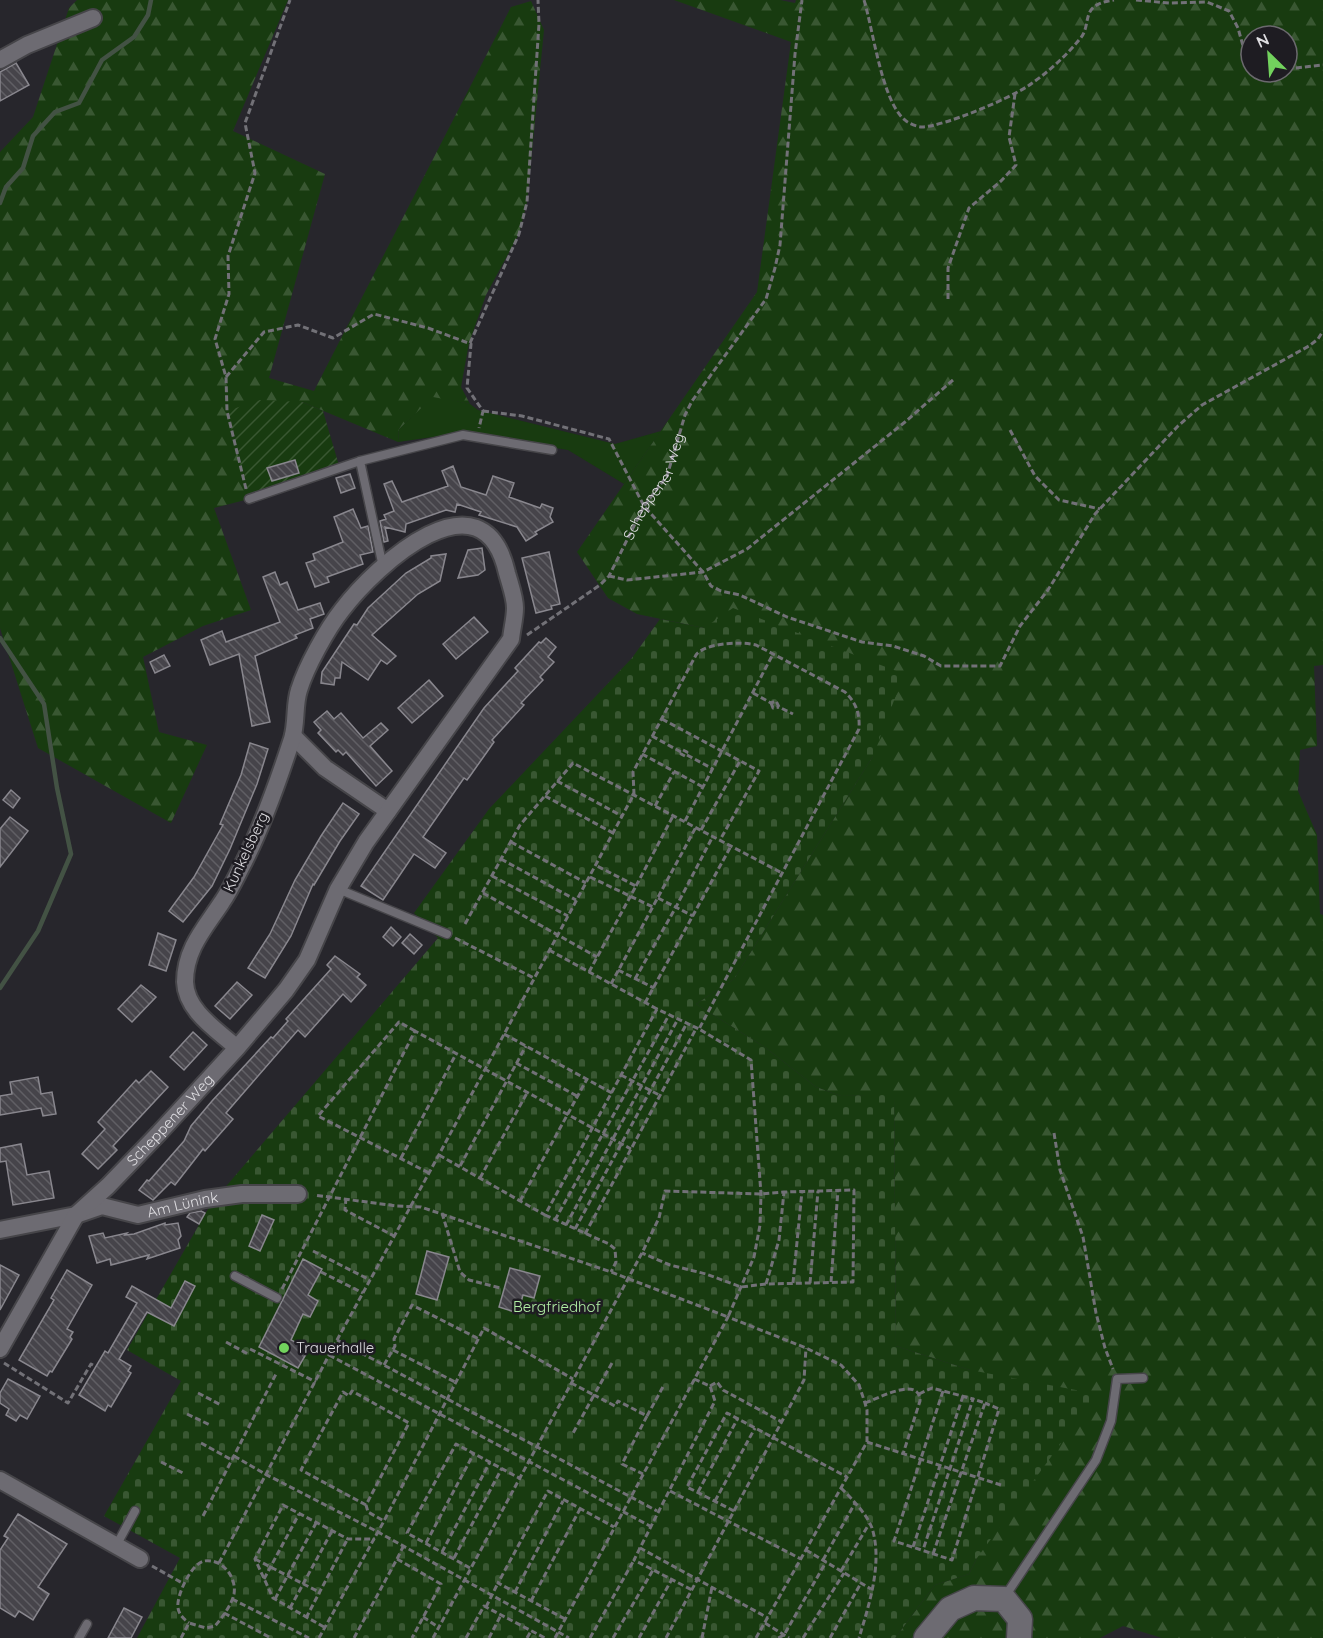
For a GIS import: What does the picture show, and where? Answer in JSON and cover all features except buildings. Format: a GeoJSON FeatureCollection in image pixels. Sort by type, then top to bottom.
{"type":"FeatureCollection","features":[{"type":"Feature","properties":{"kind":"main road"},"geometry":{"type":"LineString","coordinates":[[926,1638],[950,1609],[974,1598],[1004,1599],[1020,1619],[1019,1638]]}},
{"type":"Feature","properties":{"kind":"street"},"geometry":{"type":"LineString","coordinates":[[0,60],[27,45],[93,18]]}},
{"type":"Feature","properties":{"kind":"street","name":"Kunkelsberg"},"geometry":{"type":"LineString","coordinates":[[237,1048],[199,1014],[188,998],[185,983],[187,965],[194,941],[224,900],[245,860],[292,736],[298,690],[317,650],[342,610],[383,567],[410,544],[431,532],[454,526],[477,528],[493,539],[503,554],[515,608],[510,639]]}},
{"type":"Feature","properties":{"kind":"street","name":"Scheppener Weg"},"geometry":{"type":"LineString","coordinates":[[0,1349],[76,1215],[108,1186],[237,1048],[286,990],[307,960],[338,889],[366,842],[510,639]]}},
{"type":"Feature","properties":{"kind":"street"},"geometry":{"type":"LineString","coordinates":[[292,736],[325,768],[388,811]]}},
{"type":"Feature","properties":{"kind":"street","name":"Am Lünink"},"geometry":{"type":"LineString","coordinates":[[0,1230],[76,1215],[102,1206],[138,1215],[205,1198],[242,1194],[298,1194]]}},
{"type":"Feature","properties":{"kind":"street"},"geometry":{"type":"LineString","coordinates":[[0,1480],[140,1559]]}},
{"type":"Feature","properties":{"kind":"lane"},"geometry":{"type":"LineString","coordinates":[[249,499],[360,461],[463,435],[552,450]]}},
{"type":"Feature","properties":{"kind":"lane"},"geometry":{"type":"LineString","coordinates":[[360,461],[383,567]]}},
{"type":"Feature","properties":{"kind":"lane"},"geometry":{"type":"LineString","coordinates":[[338,889],[447,934]]}},
{"type":"Feature","properties":{"kind":"lane"},"geometry":{"type":"LineString","coordinates":[[235,1276],[277,1298]]}},
{"type":"Feature","properties":{"kind":"lane"},"geometry":{"type":"LineString","coordinates":[[1004,1599],[1096,1460],[1111,1420],[1118,1379],[1143,1378]]}},
{"type":"Feature","properties":{"kind":"lane"},"geometry":{"type":"LineString","coordinates":[[116,1546],[135,1511]]}},
{"type":"Feature","properties":{"kind":"lane"},"geometry":{"type":"LineString","coordinates":[[79,1638],[87,1624]]}},
{"type":"Feature","properties":{"kind":"path"},"geometry":{"type":"LineString","coordinates":[[249,499],[227,411],[226,377],[215,339],[229,294],[228,256],[255,173],[245,123],[290,0]]}},
{"type":"Feature","properties":{"kind":"path"},"geometry":{"type":"LineString","coordinates":[[478,437],[483,411],[467,388],[469,343],[519,234],[527,202],[538,35],[538,0]]}},
{"type":"Feature","properties":{"kind":"path","name":"Scheppener Weg"},"geometry":{"type":"LineString","coordinates":[[510,639],[522,637],[533,631],[600,585],[609,576],[644,506],[667,476],[692,401],[766,299],[780,245],[795,54],[802,0]]}},
{"type":"Feature","properties":{"kind":"path"},"geometry":{"type":"LineString","coordinates":[[864,0],[884,80],[894,107],[905,120],[920,127],[939,124],[979,110],[1030,85],[1082,38],[1088,13],[1101,2],[1114,0]]}},
{"type":"Feature","properties":{"kind":"path"},"geometry":{"type":"LineString","coordinates":[[1136,0],[1169,3],[1207,2],[1229,11],[1239,32]]}},
{"type":"Feature","properties":{"kind":"path"},"geometry":{"type":"LineString","coordinates":[[1299,68],[1323,65]]}},
{"type":"Feature","properties":{"kind":"path"},"geometry":{"type":"LineString","coordinates":[[948,299],[948,268],[969,208],[1016,165],[1009,137],[1015,94]]}},
{"type":"Feature","properties":{"kind":"path"},"geometry":{"type":"LineString","coordinates":[[226,377],[264,332],[298,325],[333,338],[374,314],[428,328],[469,343]]}},
{"type":"Feature","properties":{"kind":"path"},"geometry":{"type":"LineString","coordinates":[[483,411],[522,416],[609,439],[644,506],[703,572],[711,586],[721,591],[740,595],[787,617],[862,642],[892,646],[924,656],[941,666],[1000,666],[1020,626],[1048,590],[1100,509],[1179,426],[1202,405],[1309,346],[1318,339],[1323,331]]}},
{"type":"Feature","properties":{"kind":"path"},"geometry":{"type":"LineString","coordinates":[[609,576],[635,579],[703,572],[747,549],[953,380]]}},
{"type":"Feature","properties":{"kind":"path"},"geometry":{"type":"LineString","coordinates":[[1010,430],[1035,476],[1059,500],[1100,509]]}},
{"type":"Feature","properties":{"kind":"path"},"geometry":{"type":"LineString","coordinates":[[219,1563],[337,1340],[622,816],[633,794],[633,772],[696,655],[704,648],[747,642],[844,692],[853,700],[860,718],[859,729],[585,1234]]}},
{"type":"Feature","properties":{"kind":"path"},"geometry":{"type":"LineString","coordinates":[[685,821],[774,654]]}},
{"type":"Feature","properties":{"kind":"path"},"geometry":{"type":"LineString","coordinates":[[753,693],[771,703],[776,701],[778,707],[793,714]]}},
{"type":"Feature","properties":{"kind":"path"},"geometry":{"type":"LineString","coordinates":[[662,719],[759,771],[720,840]]}},
{"type":"Feature","properties":{"kind":"path"},"geometry":{"type":"LineString","coordinates":[[652,736],[681,752],[684,750],[687,755],[712,769]]}},
{"type":"Feature","properties":{"kind":"path"},"geometry":{"type":"LineString","coordinates":[[642,754],[703,787]]}},
{"type":"Feature","properties":{"kind":"path"},"geometry":{"type":"LineString","coordinates":[[701,830],[740,761]]}},
{"type":"Feature","properties":{"kind":"path"},"geometry":{"type":"LineString","coordinates":[[465,924],[520,825],[573,763],[782,873]]}},
{"type":"Feature","properties":{"kind":"path"},"geometry":{"type":"LineString","coordinates":[[656,806],[674,772]]}},
{"type":"Feature","properties":{"kind":"path"},"geometry":{"type":"LineString","coordinates":[[557,781],[622,816]]}},
{"type":"Feature","properties":{"kind":"path"},"geometry":{"type":"LineString","coordinates":[[545,796],[613,833]]}},
{"type":"Feature","properties":{"kind":"path"},"geometry":{"type":"LineString","coordinates":[[589,972],[674,816]]}},
{"type":"Feature","properties":{"kind":"path"},"geometry":{"type":"LineString","coordinates":[[611,984],[696,827]]}},
{"type":"Feature","properties":{"kind":"path"},"geometry":{"type":"LineString","coordinates":[[635,979],[676,908],[713,836]]}},
{"type":"Feature","properties":{"kind":"path"},"geometry":{"type":"LineString","coordinates":[[510,842],[586,883]]}},
{"type":"Feature","properties":{"kind":"path"},"geometry":{"type":"LineString","coordinates":[[645,1003],[731,846]]}},
{"type":"Feature","properties":{"kind":"path"},"geometry":{"type":"LineString","coordinates":[[501,859],[576,900]]}},
{"type":"Feature","properties":{"kind":"path"},"geometry":{"type":"LineString","coordinates":[[596,865],[636,886]]}},
{"type":"Feature","properties":{"kind":"path"},"geometry":{"type":"LineString","coordinates":[[492,876],[568,916]]}},
{"type":"Feature","properties":{"kind":"path"},"geometry":{"type":"LineString","coordinates":[[589,876],[653,907]]}},
{"type":"Feature","properties":{"kind":"path"},"geometry":{"type":"LineString","coordinates":[[483,893],[597,957]]}},
{"type":"Feature","properties":{"kind":"path"},"geometry":{"type":"LineString","coordinates":[[658,898],[693,916]]}},
{"type":"Feature","properties":{"kind":"path"},"geometry":{"type":"LineString","coordinates":[[447,934],[534,978]]}},
{"type":"Feature","properties":{"kind":"path"},"geometry":{"type":"LineString","coordinates":[[549,950],[645,1003],[698,1028],[751,1060],[761,1194],[760,1225],[754,1257],[728,1317],[555,1638]]}},
{"type":"Feature","properties":{"kind":"path"},"geometry":{"type":"LineString","coordinates":[[618,970],[654,988]]}},
{"type":"Feature","properties":{"kind":"path"},"geometry":{"type":"LineString","coordinates":[[545,1215],[657,1009]]}},
{"type":"Feature","properties":{"kind":"path"},"geometry":{"type":"LineString","coordinates":[[555,1220],[669,1015]]}},
{"type":"Feature","properties":{"kind":"path"},"geometry":{"type":"LineString","coordinates":[[566,1225],[678,1019]]}},
{"type":"Feature","properties":{"kind":"path"},"geometry":{"type":"LineString","coordinates":[[429,1173],[318,1116],[399,1022],[631,1149]]}},
{"type":"Feature","properties":{"kind":"path"},"geometry":{"type":"LineString","coordinates":[[575,1229],[687,1023]]}},
{"type":"Feature","properties":{"kind":"path"},"geometry":{"type":"LineString","coordinates":[[277,1298],[415,1031]]}},
{"type":"Feature","properties":{"kind":"path"},"geometry":{"type":"LineString","coordinates":[[504,1034],[612,1093]]}},
{"type":"Feature","properties":{"kind":"path"},"geometry":{"type":"LineString","coordinates":[[460,1167],[526,1046]]}},
{"type":"Feature","properties":{"kind":"path"},"geometry":{"type":"LineString","coordinates":[[401,1158],[456,1054]]}},
{"type":"Feature","properties":{"kind":"path"},"geometry":{"type":"LineString","coordinates":[[516,1064],[578,1096]]}},
{"type":"Feature","properties":{"kind":"path"},"geometry":{"type":"LineString","coordinates":[[621,1075],[661,1096]]}},
{"type":"Feature","properties":{"kind":"path"},"geometry":{"type":"LineString","coordinates":[[520,1201],[587,1079]]}},
{"type":"Feature","properties":{"kind":"path"},"geometry":{"type":"LineString","coordinates":[[480,1178],[527,1093]]}},
{"type":"Feature","properties":{"kind":"path"},"geometry":{"type":"LineString","coordinates":[[1054,1133],[1060,1170],[1083,1237],[1096,1313],[1105,1348],[1118,1379]]}},
{"type":"Feature","properties":{"kind":"path"},"geometry":{"type":"LineString","coordinates":[[439,1155],[545,1215],[615,1249],[616,1262],[611,1272]]}},
{"type":"Feature","properties":{"kind":"path"},"geometry":{"type":"LineString","coordinates":[[831,1282],[838,1190]]}},
{"type":"Feature","properties":{"kind":"path"},"geometry":{"type":"LineString","coordinates":[[433,1638],[642,1253],[659,1218],[665,1191],[761,1194],[854,1190],[853,1282],[766,1284],[741,1287],[706,1274],[670,1265],[642,1253]]}},
{"type":"Feature","properties":{"kind":"path"},"geometry":{"type":"LineString","coordinates":[[793,1283],[802,1191]]}},
{"type":"Feature","properties":{"kind":"path"},"geometry":{"type":"LineString","coordinates":[[810,1283],[818,1191]]}},
{"type":"Feature","properties":{"kind":"path"},"geometry":{"type":"LineString","coordinates":[[766,1284],[779,1240],[784,1192]]}},
{"type":"Feature","properties":{"kind":"path"},"geometry":{"type":"LineString","coordinates":[[298,1194],[422,1207],[442,1213],[628,1278],[806,1348],[841,1365],[859,1385],[867,1410],[867,1442],[756,1638]]}},
{"type":"Feature","properties":{"kind":"path"},"geometry":{"type":"LineString","coordinates":[[346,1198],[345,1210],[394,1236]]}},
{"type":"Feature","properties":{"kind":"path"},"geometry":{"type":"LineString","coordinates":[[442,1213],[460,1272],[469,1280],[500,1288]]}},
{"type":"Feature","properties":{"kind":"path"},"geometry":{"type":"LineString","coordinates":[[313,1251],[370,1280]]}},
{"type":"Feature","properties":{"kind":"path"},"geometry":{"type":"LineString","coordinates":[[321,1272],[363,1293]]}},
{"type":"Feature","properties":{"kind":"path"},"geometry":{"type":"LineString","coordinates":[[384,1365],[395,1346],[394,1339],[412,1305],[479,1338]]}},
{"type":"Feature","properties":{"kind":"path"},"geometry":{"type":"LineString","coordinates":[[319,1638],[375,1539],[484,1328],[594,1395],[615,1406],[618,1401],[647,1416]]}},
{"type":"Feature","properties":{"kind":"path"},"geometry":{"type":"LineString","coordinates":[[337,1340],[657,1511]]}},
{"type":"Feature","properties":{"kind":"path"},"geometry":{"type":"LineString","coordinates":[[226,1342],[248,1354]]}},
{"type":"Feature","properties":{"kind":"path"},"geometry":{"type":"LineString","coordinates":[[666,1638],[804,1380],[806,1348]]}},
{"type":"Feature","properties":{"kind":"path"},"geometry":{"type":"LineString","coordinates":[[250,1349],[316,1382]]}},
{"type":"Feature","properties":{"kind":"path"},"geometry":{"type":"LineString","coordinates":[[393,1350],[457,1383]]}},
{"type":"Feature","properties":{"kind":"path"},"geometry":{"type":"LineString","coordinates":[[329,1355],[650,1526]]}},
{"type":"Feature","properties":{"kind":"path"},"geometry":{"type":"LineString","coordinates":[[0,1360],[68,1403],[91,1364],[95,1366]]}},
{"type":"Feature","properties":{"kind":"path"},"geometry":{"type":"LineString","coordinates":[[572,1435],[612,1363]]}},
{"type":"Feature","properties":{"kind":"path"},"geometry":{"type":"LineString","coordinates":[[203,1516],[277,1372]]}},
{"type":"Feature","properties":{"kind":"path"},"geometry":{"type":"LineString","coordinates":[[590,1638],[634,1560],[715,1401],[710,1386],[694,1378]]}},
{"type":"Feature","properties":{"kind":"path"},"geometry":{"type":"LineString","coordinates":[[710,1386],[717,1382],[723,1390],[782,1422]]}},
{"type":"Feature","properties":{"kind":"path"},"geometry":{"type":"LineString","coordinates":[[643,1474],[622,1464],[664,1385]]}},
{"type":"Feature","properties":{"kind":"path"},"geometry":{"type":"LineString","coordinates":[[919,1394],[932,1388],[943,1390],[999,1409],[952,1560],[894,1541],[943,1390]]}},
{"type":"Feature","properties":{"kind":"path"},"geometry":{"type":"LineString","coordinates":[[865,1403],[907,1389],[915,1390],[919,1394],[920,1401],[903,1454]]}},
{"type":"Feature","properties":{"kind":"path"},"geometry":{"type":"LineString","coordinates":[[366,1505],[301,1470],[343,1392],[349,1396],[352,1391],[409,1423],[366,1505],[368,1512],[384,1521]]}},
{"type":"Feature","properties":{"kind":"path"},"geometry":{"type":"LineString","coordinates":[[198,1393],[221,1405]]}},
{"type":"Feature","properties":{"kind":"path"},"geometry":{"type":"LineString","coordinates":[[913,1547],[963,1396]]}},
{"type":"Feature","properties":{"kind":"path"},"geometry":{"type":"LineString","coordinates":[[923,1551],[974,1400]]}},
{"type":"Feature","properties":{"kind":"path"},"geometry":{"type":"LineString","coordinates":[[933,1554],[985,1403]]}},
{"type":"Feature","properties":{"kind":"path"},"geometry":{"type":"LineString","coordinates":[[734,1511],[687,1487],[727,1413],[847,1477]]}},
{"type":"Feature","properties":{"kind":"path"},"geometry":{"type":"LineString","coordinates":[[187,1414],[210,1425]]}},
{"type":"Feature","properties":{"kind":"path"},"geometry":{"type":"LineString","coordinates":[[698,1492],[738,1419]]}},
{"type":"Feature","properties":{"kind":"path"},"geometry":{"type":"LineString","coordinates":[[715,1501],[755,1428]]}},
{"type":"Feature","properties":{"kind":"path"},"geometry":{"type":"LineString","coordinates":[[867,1442],[1001,1485]]}},
{"type":"Feature","properties":{"kind":"path"},"geometry":{"type":"LineString","coordinates":[[201,1443],[378,1532],[569,1638]]}},
{"type":"Feature","properties":{"kind":"path"},"geometry":{"type":"LineString","coordinates":[[471,1568],[407,1533],[456,1444],[521,1479]]}},
{"type":"Feature","properties":{"kind":"path"},"geometry":{"type":"LineString","coordinates":[[426,1543],[474,1453]]}},
{"type":"Feature","properties":{"kind":"path"},"geometry":{"type":"LineString","coordinates":[[161,1462],[185,1474]]}},
{"type":"Feature","properties":{"kind":"path"},"geometry":{"type":"LineString","coordinates":[[442,1551],[490,1462]]}},
{"type":"Feature","properties":{"kind":"path"},"geometry":{"type":"LineString","coordinates":[[454,1558],[502,1468]]}},
{"type":"Feature","properties":{"kind":"path"},"geometry":{"type":"LineString","coordinates":[[841,1488],[855,1503],[872,1528],[876,1556],[871,1600],[859,1638]]}},
{"type":"Feature","properties":{"kind":"path"},"geometry":{"type":"LineString","coordinates":[[669,1490],[801,1559]]}},
{"type":"Feature","properties":{"kind":"path"},"geometry":{"type":"LineString","coordinates":[[466,1638],[486,1606],[548,1491],[614,1527]]}},
{"type":"Feature","properties":{"kind":"path"},"geometry":{"type":"LineString","coordinates":[[515,1592],[564,1500]]}},
{"type":"Feature","properties":{"kind":"path"},"geometry":{"type":"LineString","coordinates":[[778,1638],[784,1635],[855,1503]]}},
{"type":"Feature","properties":{"kind":"path"},"geometry":{"type":"LineString","coordinates":[[255,1558],[283,1505],[348,1539],[375,1539]]}},
{"type":"Feature","properties":{"kind":"path"},"geometry":{"type":"LineString","coordinates":[[531,1601],[580,1509]]}},
{"type":"Feature","properties":{"kind":"path"},"geometry":{"type":"LineString","coordinates":[[264,1580],[299,1514]]}},
{"type":"Feature","properties":{"kind":"path"},"geometry":{"type":"LineString","coordinates":[[275,1599],[316,1523]]}},
{"type":"Feature","properties":{"kind":"path"},"geometry":{"type":"LineString","coordinates":[[803,1638],[869,1524]]}},
{"type":"Feature","properties":{"kind":"path"},"geometry":{"type":"LineString","coordinates":[[290,1608],[332,1531]]}},
{"type":"Feature","properties":{"kind":"path"},"geometry":{"type":"LineString","coordinates":[[306,1618],[348,1539]]}},
{"type":"Feature","properties":{"kind":"path"},"geometry":{"type":"LineString","coordinates":[[354,1638],[404,1547]]}},
{"type":"Feature","properties":{"kind":"path"},"geometry":{"type":"LineString","coordinates":[[640,1548],[768,1618]]}},
{"type":"Feature","properties":{"kind":"path"},"geometry":{"type":"LineString","coordinates":[[806,1550],[872,1590]]}},
{"type":"Feature","properties":{"kind":"path"},"geometry":{"type":"LineString","coordinates":[[255,1558],[320,1593]]}},
{"type":"Feature","properties":{"kind":"path"},"geometry":{"type":"LineString","coordinates":[[255,1558],[275,1599],[324,1627]]}},
{"type":"Feature","properties":{"kind":"path"},"geometry":{"type":"LineString","coordinates":[[140,1559],[184,1584]]}},
{"type":"Feature","properties":{"kind":"path"},"geometry":{"type":"LineString","coordinates":[[397,1559],[441,1584],[412,1638]]}},
{"type":"Feature","properties":{"kind":"path"},"geometry":{"type":"LineString","coordinates":[[634,1560],[692,1590]]}},
{"type":"Feature","properties":{"kind":"path"},"geometry":{"type":"LineString","coordinates":[[203,1561],[219,1563],[226,1568],[233,1581],[235,1592],[218,1623],[211,1628],[200,1628],[189,1623],[181,1615],[178,1600],[184,1584],[197,1564],[203,1561]]}},
{"type":"Feature","properties":{"kind":"path"},"geometry":{"type":"LineString","coordinates":[[613,1638],[652,1570]]}},
{"type":"Feature","properties":{"kind":"path"},"geometry":{"type":"LineString","coordinates":[[639,1638],[672,1579]]}},
{"type":"Feature","properties":{"kind":"path"},"geometry":{"type":"LineString","coordinates":[[498,1582],[565,1619]]}},
{"type":"Feature","properties":{"kind":"path"},"geometry":{"type":"LineString","coordinates":[[830,1638],[861,1583]]}},
{"type":"Feature","properties":{"kind":"path"},"geometry":{"type":"LineString","coordinates":[[702,1638],[712,1587]]}},
{"type":"Feature","properties":{"kind":"path"},"geometry":{"type":"LineString","coordinates":[[232,1599],[309,1638]]}},
{"type":"Feature","properties":{"kind":"path"},"geometry":{"type":"LineString","coordinates":[[486,1606],[545,1638]]}},
{"type":"Feature","properties":{"kind":"path"},"geometry":{"type":"LineString","coordinates":[[224,1613],[271,1638]]}},
{"type":"Feature","properties":{"kind":"path"},"geometry":{"type":"LineString","coordinates":[[489,1638],[501,1615]]}},
{"type":"Feature","properties":{"kind":"path"},"geometry":{"type":"LineString","coordinates":[[423,1617],[438,1626]]}},
{"type":"Feature","properties":{"kind":"path"},"geometry":{"type":"LineString","coordinates":[[181,1638],[189,1623]]}},
{"type":"Feature","properties":{"kind":"path"},"geometry":{"type":"LineString","coordinates":[[765,1623],[789,1638]]}},
{"type":"Feature","properties":{"kind":"path"},"geometry":{"type":"LineString","coordinates":[[527,1638],[531,1630]]}},
{"type":"Feature","properties":{"kind":"green space"},"geometry":{"type":"Polygon","coordinates":[[[77,0],[288,0],[233,131],[325,174],[269,378],[314,391],[511,7],[531,1],[544,30],[527,202],[519,234],[486,295],[469,343],[461,387],[470,404],[433,397],[399,429],[398,442],[302,402],[249,499],[214,508],[251,610],[203,626],[143,657],[159,732],[207,745],[171,823],[38,748],[0,628],[0,152],[33,117],[69,8],[77,0]]]}},
{"type":"Feature","properties":{"kind":"green space"},"geometry":{"type":"Polygon","coordinates":[[[674,0],[780,0],[795,3],[796,0],[1323,0],[1323,665],[1314,666],[1317,746],[1300,750],[1298,791],[1317,835],[1320,914],[1323,915],[1323,1638],[1162,1638],[1123,1626],[1100,1638],[895,1638],[935,1585],[969,1574],[977,1558],[970,1370],[896,1346],[894,1095],[841,1096],[816,1087],[766,1048],[696,1004],[734,979],[873,756],[704,628],[637,614],[608,598],[577,552],[757,292],[791,42],[674,0]]]}},
{"type":"Feature","properties":{"kind":"green space"},"geometry":{"type":"Polygon","coordinates":[[[433,396],[470,404],[478,410],[615,444],[661,431],[624,484],[568,450],[461,433],[398,442],[399,429],[433,396]]]}},
{"type":"Feature","properties":{"kind":"green space"},"geometry":{"type":"Polygon","coordinates":[[[260,400],[302,402],[323,411],[340,469],[249,499],[227,411],[260,400]]]}},
{"type":"Feature","properties":{"kind":"green space","name":"Bergfriedhof"},"geometry":{"type":"Polygon","coordinates":[[[733,608],[904,674],[873,756],[734,979],[696,1004],[766,1048],[816,1087],[841,1096],[894,1094],[896,1346],[970,1370],[1097,1394],[977,1558],[969,1574],[935,1585],[895,1638],[137,1638],[180,1558],[104,1516],[181,1381],[127,1350],[211,1204],[438,938],[414,913],[489,809],[632,658],[660,619],[704,628],[733,608]]]}},
{"type":"Feature","properties":{"kind":"waterway"},"geometry":{"type":"LineString","coordinates":[[0,203],[6,187],[23,168],[33,136],[55,112],[79,103],[102,60],[134,37],[148,15],[151,0]]}},
{"type":"Feature","properties":{"kind":"waterway"},"geometry":{"type":"LineString","coordinates":[[0,638],[44,704],[57,788],[71,854],[38,931],[0,988]]}},
{"type":"Feature","properties":{"kind":"place","name":"Trauerhalle"},"geometry":{"type":"Point","coordinates":[284,1348]}}]}
